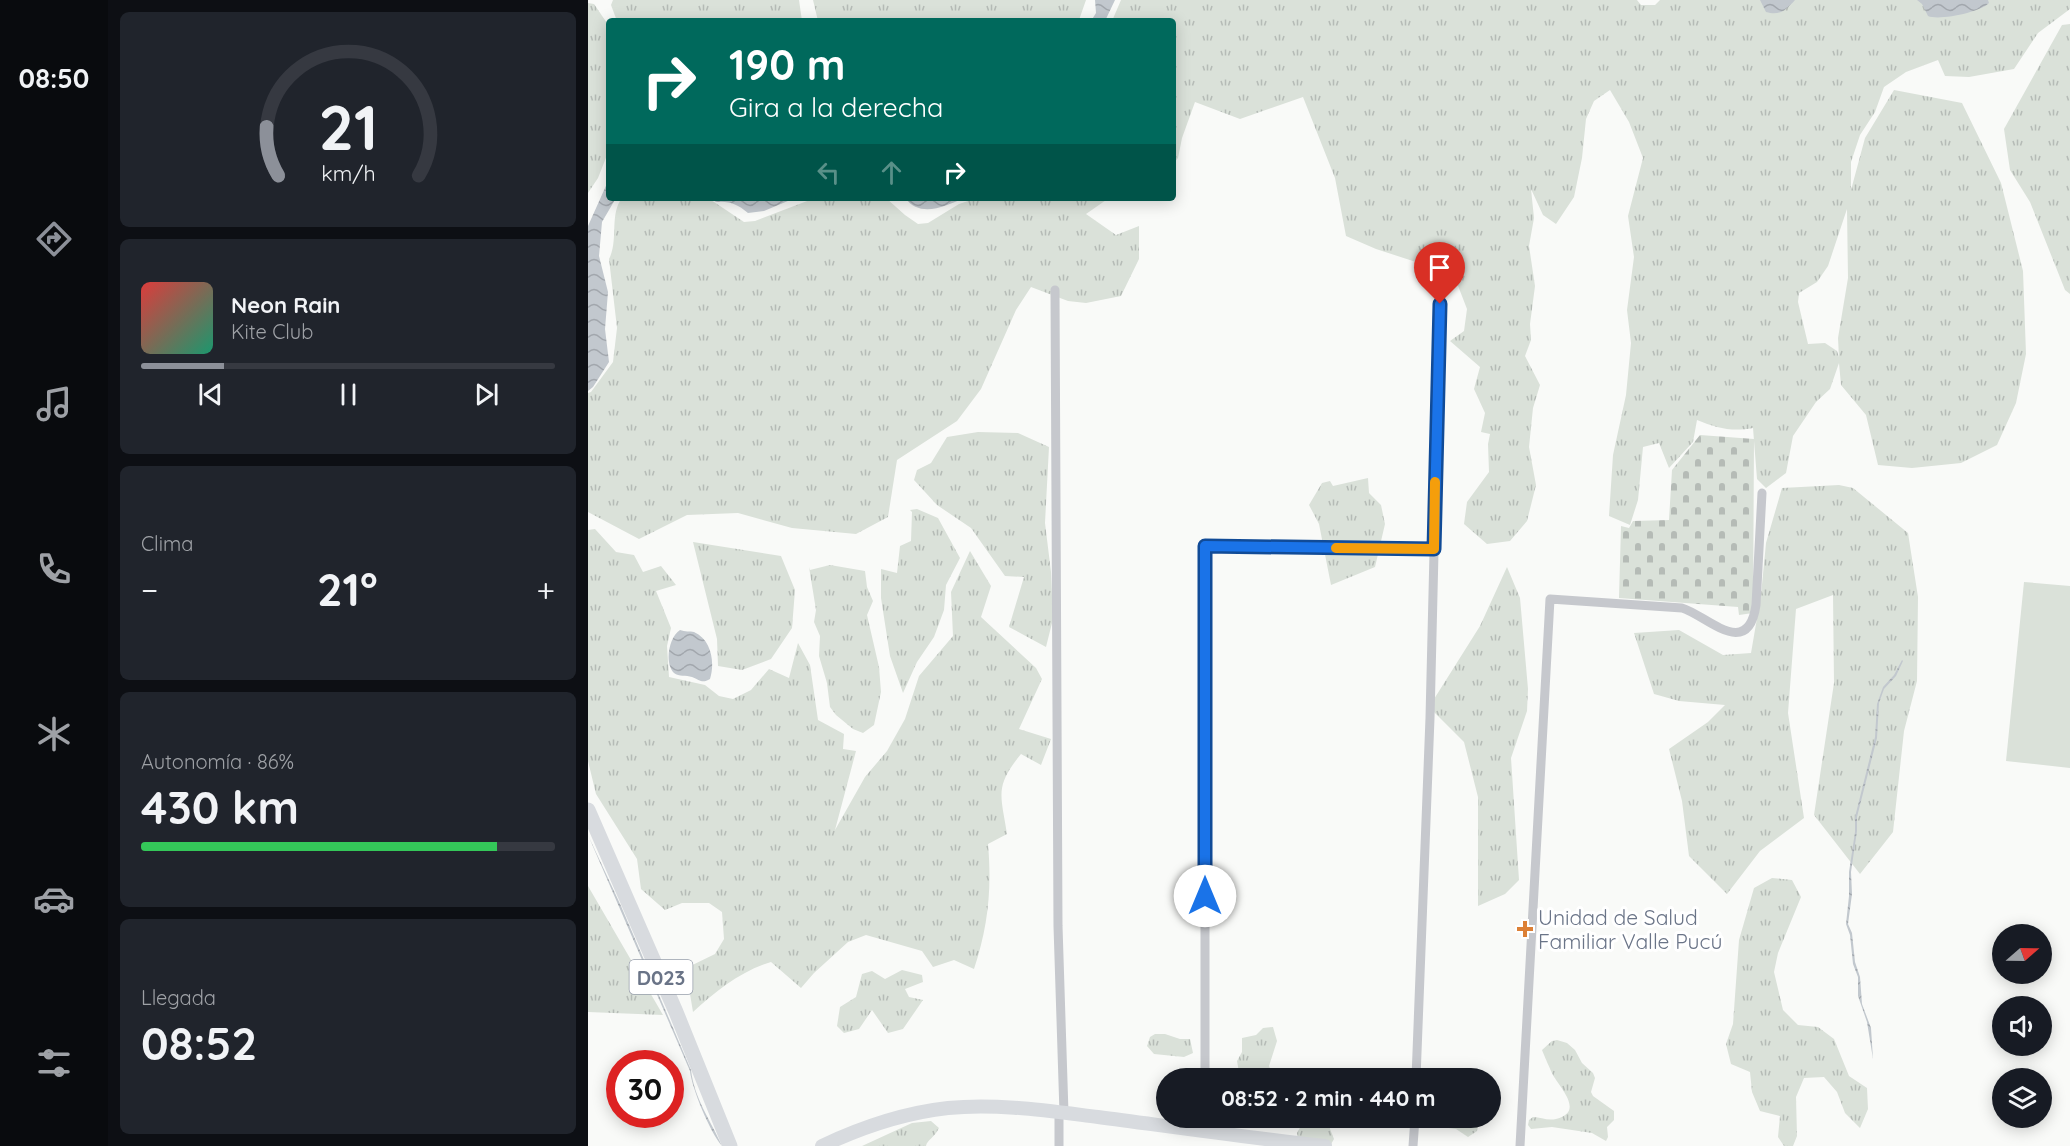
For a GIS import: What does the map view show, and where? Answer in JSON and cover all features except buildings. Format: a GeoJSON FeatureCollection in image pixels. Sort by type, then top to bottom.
{"type":"FeatureCollection","features":[{"type":"Feature","properties":{"kind":"main road","name":"D023"},"geometry":{"type":"LineString","coordinates":[[588,810],[676,1012],[730,1146]]}},
{"type":"Feature","properties":{"kind":"main road"},"geometry":{"type":"LineString","coordinates":[[822,1146],[883,1121],[949,1108],[1001,1107],[1156,1120]]}},
{"type":"Feature","properties":{"kind":"main road"},"geometry":{"type":"LineString","coordinates":[[1227,1128],[1325,1146]]}},
{"type":"Feature","properties":{"kind":"street"},"geometry":{"type":"LineString","coordinates":[[1055,290],[1058,926],[1062,1113],[1059,1146]]}},
{"type":"Feature","properties":{"kind":"street"},"geometry":{"type":"LineString","coordinates":[[1416,1068],[1430,718],[1440,304]]}},
{"type":"Feature","properties":{"kind":"street"},"geometry":{"type":"LineString","coordinates":[[1520,1146],[1550,599],[1682,608],[1690,610],[1717,628],[1732,631],[1744,629],[1755,616],[1762,493]]}},
{"type":"Feature","properties":{"kind":"street"},"geometry":{"type":"LineString","coordinates":[[1205,1068],[1205,546],[1434,549]]}},
{"type":"Feature","properties":{"kind":"street"},"geometry":{"type":"LineString","coordinates":[[1413,1146],[1414,1128]]}},
{"type":"Feature","properties":{"kind":"green space"},"geometry":{"type":"Polygon","coordinates":[[[613,0],[799,0],[802,18],[616,18],[611,5],[613,0]]]}},
{"type":"Feature","properties":{"kind":"green space"},"geometry":{"type":"Polygon","coordinates":[[[813,0],[1086,0],[1080,18],[817,18],[813,0]]]}},
{"type":"Feature","properties":{"kind":"green space"},"geometry":{"type":"Polygon","coordinates":[[[1121,0],[1637,0],[1641,5],[1655,5],[1660,0],[2070,0],[2070,9],[2038,33],[2014,69],[1969,77],[1945,76],[1938,60],[1906,72],[1884,87],[1875,112],[1860,135],[1851,162],[1851,190],[1865,138],[1894,90],[1962,103],[2001,183],[2023,271],[2026,354],[2016,403],[1997,445],[1961,463],[1912,468],[1878,465],[1866,415],[1841,385],[1839,363],[1830,389],[1816,402],[1793,436],[1786,473],[1766,488],[1757,479],[1753,428],[1738,430],[1724,428],[1697,420],[1693,442],[1669,468],[1659,443],[1643,447],[1638,500],[1630,525],[1609,516],[1613,455],[1626,395],[1631,343],[1627,310],[1634,257],[1628,216],[1643,158],[1629,122],[1610,90],[1594,101],[1586,119],[1582,158],[1574,197],[1556,224],[1543,215],[1531,189],[1534,218],[1529,246],[1535,286],[1530,324],[1531,340],[1525,356],[1540,385],[1533,408],[1529,447],[1536,485],[1527,521],[1510,541],[1487,544],[1464,524],[1467,502],[1489,472],[1490,434],[1481,432],[1485,413],[1474,389],[1480,367],[1450,341],[1464,331],[1467,309],[1455,278],[1442,267],[1419,263],[1346,236],[1335,178],[1303,97],[1240,119],[1195,102],[1182,138],[1176,160],[1176,18],[1113,18],[1121,0]],[[1847,209],[1828,266],[1817,282],[1799,293],[1798,302],[1808,344],[1825,343],[1837,351],[1839,357],[1838,338],[1848,278],[1847,209]]]}},
{"type":"Feature","properties":{"kind":"green space"},"geometry":{"type":"Polygon","coordinates":[[[588,3],[594,4],[606,22],[606,158],[598,178],[588,193],[588,3]]]}},
{"type":"Feature","properties":{"kind":"green space"},"geometry":{"type":"Polygon","coordinates":[[[2070,24],[2070,294],[2065,290],[2030,202],[2010,170],[2004,129],[2062,25],[2070,24]]]}},
{"type":"Feature","properties":{"kind":"green space"},"geometry":{"type":"Polygon","coordinates":[[[620,201],[712,201],[744,222],[755,221],[807,201],[889,201],[918,224],[928,223],[968,201],[1105,201],[1086,214],[1116,235],[1139,226],[1139,259],[1121,296],[1086,303],[1068,301],[1031,287],[1016,310],[981,389],[957,421],[897,460],[888,517],[856,534],[792,528],[738,513],[687,515],[639,539],[588,512],[588,393],[613,362],[617,328],[609,259],[612,252],[620,201]]]}},
{"type":"Feature","properties":{"kind":"green space"},"geometry":{"type":"Polygon","coordinates":[[[978,432],[1018,433],[1049,447],[1045,523],[1051,572],[1053,619],[1046,647],[1009,627],[1024,577],[1005,576],[971,528],[937,505],[914,480],[917,470],[931,463],[947,437],[978,432]]]}},
{"type":"Feature","properties":{"kind":"green space"},"geometry":{"type":"Polygon","coordinates":[[[1700,435],[1754,439],[1753,613],[1739,615],[1738,607],[1619,598],[1621,526],[1629,528],[1633,521],[1669,520],[1672,470],[1700,435]]]}},
{"type":"Feature","properties":{"kind":"green space"},"geometry":{"type":"Polygon","coordinates":[[[1368,478],[1369,493],[1381,505],[1385,524],[1375,567],[1331,585],[1319,524],[1309,505],[1322,483],[1330,481],[1333,486],[1368,478]]]}},
{"type":"Feature","properties":{"kind":"green space"},"geometry":{"type":"Polygon","coordinates":[[[1839,485],[1853,488],[1908,533],[1918,597],[1917,681],[1904,731],[1893,832],[1860,874],[1814,815],[1834,683],[1833,595],[1796,609],[1788,713],[1804,818],[1760,851],[1727,894],[1689,856],[1682,801],[1669,749],[1708,722],[1725,705],[1679,701],[1654,694],[1634,633],[1679,630],[1723,655],[1751,653],[1761,595],[1766,543],[1782,488],[1839,485]]]}},
{"type":"Feature","properties":{"kind":"green space"},"geometry":{"type":"Polygon","coordinates":[[[917,509],[938,518],[960,558],[946,585],[944,610],[934,637],[917,662],[903,693],[890,656],[881,598],[881,569],[897,573],[900,546],[911,541],[912,512],[910,510],[917,509]]]}},
{"type":"Feature","properties":{"kind":"green space"},"geometry":{"type":"Polygon","coordinates":[[[595,529],[616,552],[634,555],[643,572],[661,566],[676,585],[656,591],[671,628],[667,646],[669,677],[705,685],[719,696],[733,699],[751,690],[769,669],[789,678],[798,643],[810,665],[818,720],[844,734],[843,749],[856,751],[835,830],[865,777],[887,751],[905,719],[919,676],[953,636],[951,592],[970,551],[991,586],[981,617],[1036,668],[1042,679],[1019,729],[1051,739],[1041,765],[1021,754],[1012,765],[1003,784],[1002,800],[1007,834],[988,844],[988,908],[983,938],[974,969],[954,960],[933,967],[922,951],[866,935],[848,942],[801,988],[771,962],[729,983],[693,1012],[690,994],[674,974],[715,954],[724,939],[722,912],[709,903],[682,903],[665,910],[641,889],[637,859],[596,794],[588,761],[588,530],[595,529]]]}},
{"type":"Feature","properties":{"kind":"green space"},"geometry":{"type":"Polygon","coordinates":[[[693,542],[781,556],[795,590],[792,628],[771,659],[742,670],[718,666],[717,639],[693,542]]]}},
{"type":"Feature","properties":{"kind":"green space"},"geometry":{"type":"Polygon","coordinates":[[[830,565],[865,571],[867,587],[873,601],[867,615],[879,667],[881,692],[874,725],[863,733],[853,729],[830,707],[827,683],[819,656],[820,636],[814,622],[816,610],[809,567],[810,570],[830,565]]]}},
{"type":"Feature","properties":{"kind":"green space"},"geometry":{"type":"Polygon","coordinates":[[[1507,567],[1520,598],[1528,689],[1527,711],[1511,758],[1519,880],[1505,894],[1478,906],[1478,797],[1464,742],[1429,707],[1480,626],[1507,567]]]}},
{"type":"Feature","properties":{"kind":"green space"},"geometry":{"type":"Polygon","coordinates":[[[2024,582],[2070,586],[2070,768],[2006,761],[2024,582]]]}},
{"type":"Feature","properties":{"kind":"green space"},"geometry":{"type":"Polygon","coordinates":[[[1772,878],[1792,880],[1801,897],[1778,953],[1774,972],[1783,1010],[1798,1025],[1818,1027],[1834,1039],[1849,1076],[1867,1088],[1868,1109],[1860,1128],[1845,1113],[1837,1092],[1824,1077],[1804,1078],[1796,1097],[1797,1136],[1793,1146],[1784,1146],[1778,1137],[1780,1116],[1760,1111],[1752,1092],[1750,1072],[1731,1064],[1726,1044],[1733,1024],[1739,940],[1754,888],[1772,878]]]}},
{"type":"Feature","properties":{"kind":"green space"},"geometry":{"type":"Polygon","coordinates":[[[588,886],[663,1015],[588,1012],[588,886]]]}},
{"type":"Feature","properties":{"kind":"green space"},"geometry":{"type":"Polygon","coordinates":[[[902,970],[922,975],[923,982],[905,989],[909,997],[923,1000],[903,1029],[888,1033],[872,1010],[859,1029],[844,1033],[837,1026],[840,1007],[856,997],[862,974],[872,971],[885,979],[902,970]]]}},
{"type":"Feature","properties":{"kind":"green space"},"geometry":{"type":"Polygon","coordinates":[[[1273,1027],[1277,1041],[1270,1068],[1238,1068],[1237,1061],[1242,1052],[1242,1038],[1256,1035],[1263,1028],[1273,1027]]]}},
{"type":"Feature","properties":{"kind":"green space"},"geometry":{"type":"Polygon","coordinates":[[[1155,1034],[1190,1039],[1193,1053],[1184,1057],[1154,1054],[1147,1046],[1150,1037],[1155,1034]]]}},
{"type":"Feature","properties":{"kind":"green space"},"geometry":{"type":"Polygon","coordinates":[[[1552,1041],[1567,1043],[1575,1050],[1582,1063],[1595,1078],[1591,1092],[1593,1096],[1614,1111],[1614,1120],[1607,1127],[1606,1141],[1592,1133],[1552,1127],[1531,1129],[1528,1125],[1529,1120],[1533,1117],[1556,1119],[1569,1111],[1568,1099],[1553,1075],[1542,1050],[1552,1041]]]}},
{"type":"Feature","properties":{"kind":"green space"},"geometry":{"type":"Polygon","coordinates":[[[931,1121],[939,1128],[926,1146],[862,1146],[912,1123],[931,1121]]]}},
{"type":"Feature","properties":{"kind":"green space"},"geometry":{"type":"Polygon","coordinates":[[[1300,1128],[1330,1128],[1334,1139],[1330,1146],[1298,1138],[1297,1133],[1300,1128]]]}},
{"type":"Feature","properties":{"kind":"green space"},"geometry":{"type":"Polygon","coordinates":[[[1448,1128],[1478,1128],[1468,1137],[1456,1129],[1448,1128]]]}},
{"type":"Feature","properties":{"kind":"water"},"geometry":{"type":"Polygon","coordinates":[[[1095,0],[1115,0],[1106,18],[1093,18],[1096,13],[1095,0]]]}},
{"type":"Feature","properties":{"kind":"water"},"geometry":{"type":"Polygon","coordinates":[[[1760,0],[1795,0],[1786,9],[1775,13],[1766,12],[1760,0]]]}},
{"type":"Feature","properties":{"kind":"water"},"geometry":{"type":"Polygon","coordinates":[[[1917,0],[1988,0],[1989,3],[1978,10],[1933,17],[1928,16],[1922,4],[1917,0]]]}},
{"type":"Feature","properties":{"kind":"water"},"geometry":{"type":"Polygon","coordinates":[[[606,186],[606,201],[614,201],[602,222],[599,256],[608,292],[605,329],[609,362],[588,391],[588,226],[606,186]]]}},
{"type":"Feature","properties":{"kind":"water"},"geometry":{"type":"Polygon","coordinates":[[[788,201],[764,211],[748,213],[733,204],[716,202],[788,201]]]}},
{"type":"Feature","properties":{"kind":"water"},"geometry":{"type":"Polygon","coordinates":[[[908,201],[957,201],[933,209],[918,208],[908,201]]]}},
{"type":"Feature","properties":{"kind":"water"},"geometry":{"type":"Polygon","coordinates":[[[680,630],[694,632],[705,640],[712,659],[710,679],[703,681],[678,675],[671,669],[669,650],[673,638],[680,630]]]}},
{"type":"Feature","properties":{"kind":"water"},"geometry":{"type":"Polygon","coordinates":[[[1902,660],[1896,676],[1884,689],[1879,703],[1877,738],[1857,817],[1851,872],[1852,894],[1848,924],[1852,933],[1855,962],[1860,977],[1862,1004],[1871,1028],[1873,1059],[1867,1022],[1858,996],[1858,977],[1853,964],[1850,935],[1846,924],[1849,872],[1855,817],[1875,737],[1877,704],[1883,687],[1894,675],[1902,660]]]}},
{"type":"Feature","properties":{"kind":"water"},"geometry":{"type":"Polygon","coordinates":[[[588,835],[621,906],[681,1050],[588,835]]]}},
{"type":"Feature","properties":{"kind":"water"},"geometry":{"type":"Polygon","coordinates":[[[684,1054],[691,1070],[699,1100],[722,1146],[702,1110],[684,1054]]]}},
{"type":"Feature","properties":{"kind":"slow traffic"},"geometry":{"type":"LineString","coordinates":[[1336,548],[1434,549],[1435,482]]}},
{"type":"Feature","properties":{"kind":"place","name":"Unidad de Salud Familiar Valle Pucú"},"geometry":{"type":"Point","coordinates":[1525,929]}},
{"type":"Feature","properties":{"kind":"route"},"geometry":{"type":"LineString","coordinates":[[1205,896],[1205,546],[1434,549],[1440,304]]}}]}
